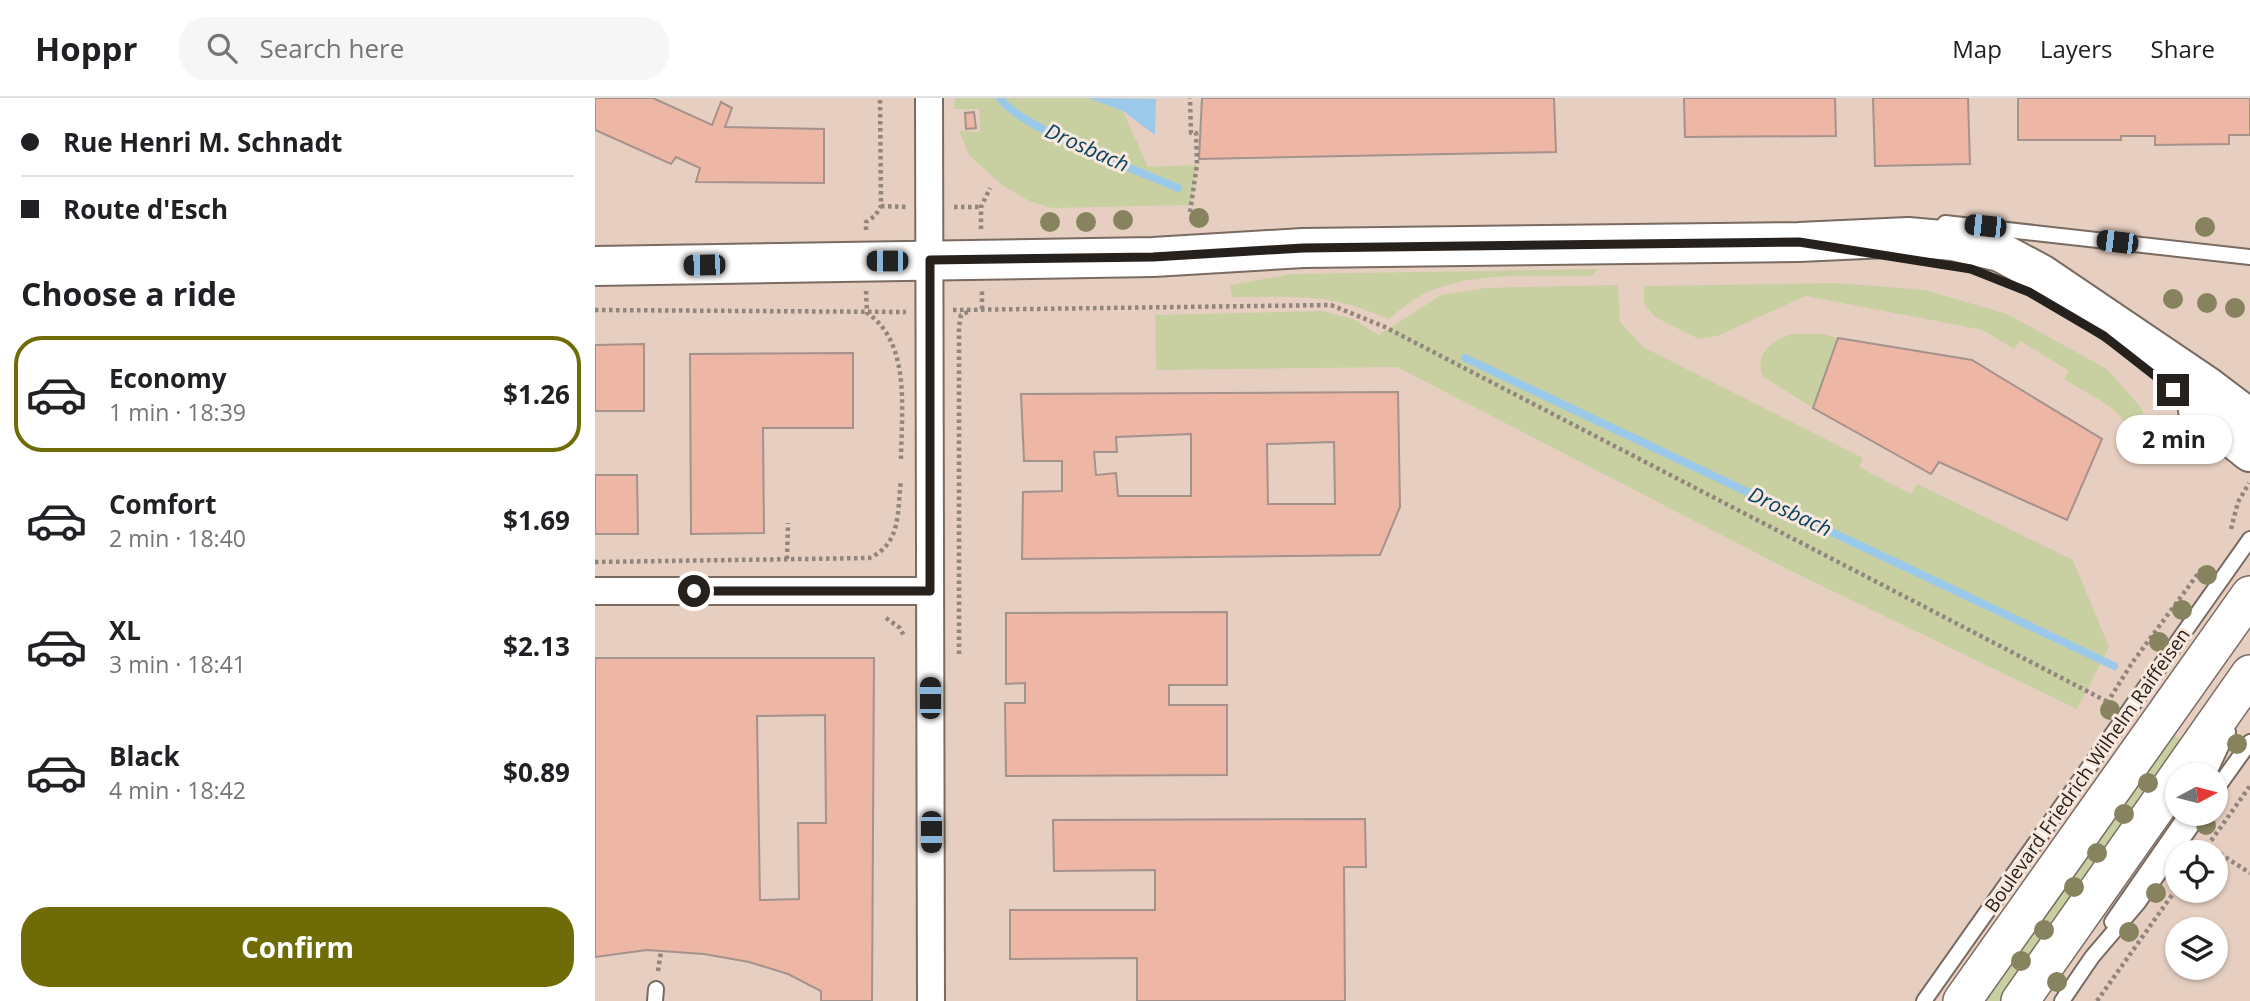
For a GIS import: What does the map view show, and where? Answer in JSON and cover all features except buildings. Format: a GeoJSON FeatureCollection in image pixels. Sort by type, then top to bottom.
{"type":"FeatureCollection","features":[{"type":"Feature","properties":{"kind":"main road"},"geometry":{"type":"LineString","coordinates":[[595,266],[1153,257],[1303,248],[1799,242],[1908,237],[1953,241],[2000,252],[2041,274],[2208,387],[2250,419]]}},
{"type":"Feature","properties":{"kind":"main road"},"geometry":{"type":"LineString","coordinates":[[1799,242],[1971,269],[2029,292],[2104,336],[2250,452]]}},
{"type":"Feature","properties":{"kind":"main road","name":"Boulevard Friedrich Wilhelm Raiffeisen"},"geometry":{"type":"LineString","coordinates":[[1962,1001],[2156,700],[2250,595]]}},
{"type":"Feature","properties":{"kind":"main road"},"geometry":{"type":"LineString","coordinates":[[2020,1001],[2194,762],[2250,674]]}},
{"type":"Feature","properties":{"kind":"street"},"geometry":{"type":"LineString","coordinates":[[929,98],[931,1001]]}},
{"type":"Feature","properties":{"kind":"street"},"geometry":{"type":"LineString","coordinates":[[595,591],[930,591]]}},
{"type":"Feature","properties":{"kind":"lane"},"geometry":{"type":"LineString","coordinates":[[1885,223],[1918,222],[2027,230],[2250,257]]}},
{"type":"Feature","properties":{"kind":"lane"},"geometry":{"type":"LineString","coordinates":[[1799,242],[1846,224]]}},
{"type":"Feature","properties":{"kind":"lane","name":"Boulevard Friedrich Wilhelm Raiffeisen"},"geometry":{"type":"LineString","coordinates":[[1924,1001],[2156,700],[2250,540]]}},
{"type":"Feature","properties":{"kind":"lane"},"geometry":{"type":"LineString","coordinates":[[2194,762],[2250,685]]}},
{"type":"Feature","properties":{"kind":"lane"},"geometry":{"type":"LineString","coordinates":[[2228,773],[2250,742]]}},
{"type":"Feature","properties":{"kind":"lane"},"geometry":{"type":"LineString","coordinates":[[2062,1001],[2118,912],[2179,826]]}},
{"type":"Feature","properties":{"kind":"lane"},"geometry":{"type":"LineString","coordinates":[[2092,957],[2138,902],[2192,826]]}},
{"type":"Feature","properties":{"kind":"path"},"geometry":{"type":"LineString","coordinates":[[595,562],[869,558],[890,545],[897,532],[901,482],[901,391],[890,335],[867,313],[866,222],[875,216],[881,206],[880,98]]}},
{"type":"Feature","properties":{"kind":"path"},"geometry":{"type":"LineString","coordinates":[[1190,98],[1191,133],[1196,133],[1197,165],[1190,212]]}},
{"type":"Feature","properties":{"kind":"path"},"geometry":{"type":"LineString","coordinates":[[981,207],[990,188]]}},
{"type":"Feature","properties":{"kind":"path"},"geometry":{"type":"LineString","coordinates":[[595,310],[867,313],[1331,305],[1385,327],[2108,702],[2132,663],[2209,559]]}},
{"type":"Feature","properties":{"kind":"path"},"geometry":{"type":"LineString","coordinates":[[959,656],[959,326],[961,315],[982,309]]}},
{"type":"Feature","properties":{"kind":"path"},"geometry":{"type":"LineString","coordinates":[[2224,538],[2232,527],[2238,502],[2250,482]]}},
{"type":"Feature","properties":{"kind":"path"},"geometry":{"type":"LineString","coordinates":[[787,559],[789,523]]}},
{"type":"Feature","properties":{"kind":"path"},"geometry":{"type":"LineString","coordinates":[[876,616],[887,618],[900,628],[906,648]]}},
{"type":"Feature","properties":{"kind":"path"},"geometry":{"type":"LineString","coordinates":[[2212,840],[2250,786]]}},
{"type":"Feature","properties":{"kind":"path"},"geometry":{"type":"LineString","coordinates":[[2228,859],[2250,873]]}},
{"type":"Feature","properties":{"kind":"path"},"geometry":{"type":"LineString","coordinates":[[2097,1001],[2166,903]]}},
{"type":"Feature","properties":{"kind":"shaded area"},"geometry":{"type":"Polygon","coordinates":[[[595,98],[2250,98],[2250,1001],[595,1001],[595,98]]]}},
{"type":"Feature","properties":{"kind":"green space"},"geometry":{"type":"Polygon","coordinates":[[[955,98],[1088,98],[1123,111],[1148,167],[1197,165],[1191,205],[1052,208],[1029,201],[1002,185],[969,155],[959,131],[980,132],[979,109],[954,109],[955,98]]]}},
{"type":"Feature","properties":{"kind":"green space"},"geometry":{"type":"Polygon","coordinates":[[[1598,269],[1592,276],[1506,276],[1463,281],[1424,294],[1388,319],[1330,300],[1232,297],[1230,285],[1292,274],[1598,269]]]}},
{"type":"Feature","properties":{"kind":"green space"},"geometry":{"type":"Polygon","coordinates":[[[1836,283],[1925,290],[2007,314],[2107,369],[2143,410],[2139,453],[2134,438],[2120,416],[2064,379],[2069,371],[2020,341],[2014,349],[1983,330],[1806,296],[1717,336],[1699,339],[1655,317],[1644,304],[1644,286],[1836,283]]]}},
{"type":"Feature","properties":{"kind":"green space"},"geometry":{"type":"Polygon","coordinates":[[[1618,285],[1620,322],[1643,347],[1863,458],[1859,467],[1911,494],[1917,484],[2073,560],[2109,647],[2077,709],[1787,569],[1397,367],[1156,370],[1155,315],[1322,311],[1353,319],[1379,335],[1441,295],[1485,288],[1618,285]]]}},
{"type":"Feature","properties":{"kind":"green space"},"geometry":{"type":"Polygon","coordinates":[[[1791,334],[1822,334],[1838,338],[1813,408],[1762,376],[1761,361],[1766,349],[1791,334]]]}},
{"type":"Feature","properties":{"kind":"green space"},"geometry":{"type":"Polygon","coordinates":[[[2170,730],[2180,740],[2170,763],[2165,763],[2165,773],[2005,1001],[1978,1001],[2170,730]]]}},
{"type":"Feature","properties":{"kind":"water"},"geometry":{"type":"Polygon","coordinates":[[[1088,98],[1156,99],[1155,135],[1123,111],[1088,98]]]}},
{"type":"Feature","properties":{"kind":"waterway","name":"Drosbach"},"geometry":{"type":"LineString","coordinates":[[1000,98],[1011,110],[1054,135],[1178,188]]}},
{"type":"Feature","properties":{"kind":"waterway","name":"Drosbach"},"geometry":{"type":"LineString","coordinates":[[1465,358],[2114,666]]}},
{"type":"Feature","properties":{"kind":"route"},"geometry":{"type":"LineString","coordinates":[[694,591],[930,591],[930,260],[1153,257],[1303,248],[1799,242],[1971,269],[2029,292],[2104,336],[2173,390]]}}]}
